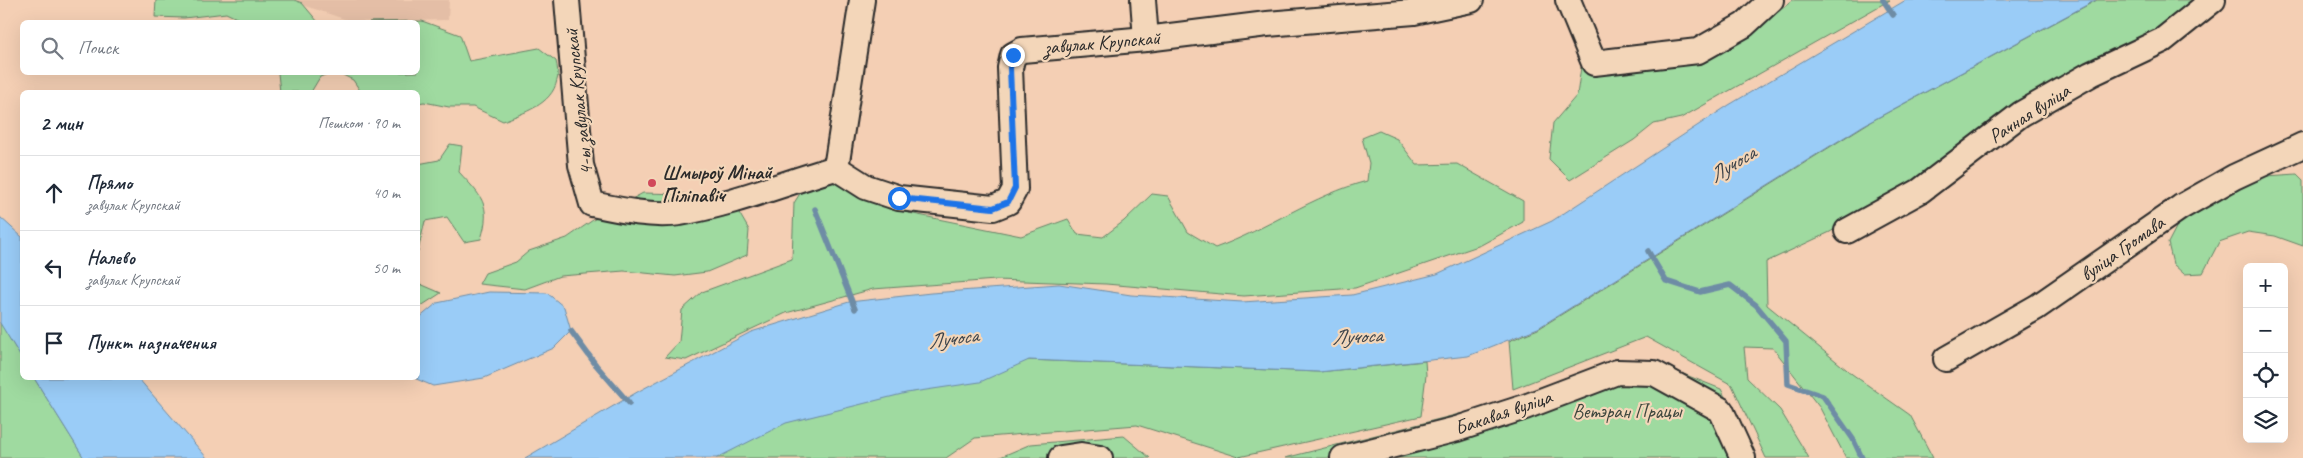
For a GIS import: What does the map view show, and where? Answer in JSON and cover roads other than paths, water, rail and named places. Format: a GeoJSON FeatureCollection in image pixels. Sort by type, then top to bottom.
{"type":"FeatureCollection","features":[{"type":"Feature","properties":{"kind":"street","name":"4-ы завулак Крупскай"},"geometry":{"type":"LineString","coordinates":[[567,0],[581,165],[592,204],[632,212],[679,213],[751,195],[836,168]]}},
{"type":"Feature","properties":{"kind":"street"},"geometry":{"type":"LineString","coordinates":[[836,168],[862,0]]}},
{"type":"Feature","properties":{"kind":"street"},"geometry":{"type":"LineString","coordinates":[[1143,0],[1146,39]]}},
{"type":"Feature","properties":{"kind":"street","name":"завулак Крупскай"},"geometry":{"type":"LineString","coordinates":[[836,168],[866,187],[899,198],[993,208],[1008,202],[1015,188],[1010,68],[1013,55],[1022,50],[1146,39],[1266,24],[1414,12],[1471,0]]}},
{"type":"Feature","properties":{"kind":"street"},"geometry":{"type":"LineString","coordinates":[[1568,0],[1594,63],[1698,52],[1744,25],[1771,0]]}},
{"type":"Feature","properties":{"kind":"street","name":"Рачная вуліца"},"geometry":{"type":"LineString","coordinates":[[1847,231],[1920,191],[2021,114],[2091,74],[2163,40],[2213,0]]}},
{"type":"Feature","properties":{"kind":"street","name":"вуліца Громава"},"geometry":{"type":"LineString","coordinates":[[1946,360],[2037,308],[2181,207],[2234,177],[2303,146]]}},
{"type":"Feature","properties":{"kind":"street","name":"Бакавая вуліца"},"geometry":{"type":"LineString","coordinates":[[1342,458],[1456,429],[1525,407],[1617,372],[1654,373],[1721,410],[1743,458]]}},
{"type":"Feature","properties":{"kind":"street"},"geometry":{"type":"LineString","coordinates":[[1061,458],[1081,455],[1100,458]]}},
{"type":"Feature","properties":{"kind":"water","name":"Лучоса"},"geometry":{"type":"Polygon","coordinates":[[[1906,0],[2096,0],[1864,125],[1538,328],[1468,356],[1319,372],[1029,360],[980,382],[906,393],[786,423],[717,458],[525,458],[639,391],[751,332],[849,302],[931,293],[1059,284],[1131,295],[1242,302],[1352,295],[1437,274],[1552,221],[1729,105],[1906,0]]]}},
{"type":"Feature","properties":{"kind":"water"},"geometry":{"type":"Polygon","coordinates":[[[0,217],[20,235],[20,356],[0,323],[0,217]]]}},
{"type":"Feature","properties":{"kind":"water"},"geometry":{"type":"Polygon","coordinates":[[[489,292],[547,293],[564,307],[571,331],[554,348],[484,378],[433,386],[419,380],[420,317],[437,303],[489,292]]]}},
{"type":"Feature","properties":{"kind":"water"},"geometry":{"type":"Polygon","coordinates":[[[35,380],[140,380],[207,458],[84,458],[35,380]]]}},
{"type":"Feature","properties":{"kind":"waterway"},"geometry":{"type":"LineString","coordinates":[[1883,0],[1893,15]]}},
{"type":"Feature","properties":{"kind":"waterway"},"geometry":{"type":"LineString","coordinates":[[815,209],[855,309]]}},
{"type":"Feature","properties":{"kind":"waterway"},"geometry":{"type":"LineString","coordinates":[[1648,251],[1666,281],[1700,292],[1730,285],[1756,305],[1786,341],[1788,384],[1823,396],[1853,439],[1862,458]]}},
{"type":"Feature","properties":{"kind":"waterway"},"geometry":{"type":"LineString","coordinates":[[571,331],[596,365],[629,403]]}},
{"type":"Feature","properties":{"kind":"place","name":"Шмыроў Мінай Піліпавіч"},"geometry":{"type":"Point","coordinates":[652,183]}},
{"type":"Feature","properties":{"kind":"park label","name":"Ветэран Працы"},"geometry":{"type":"Point","coordinates":[1627,411]}}]}
